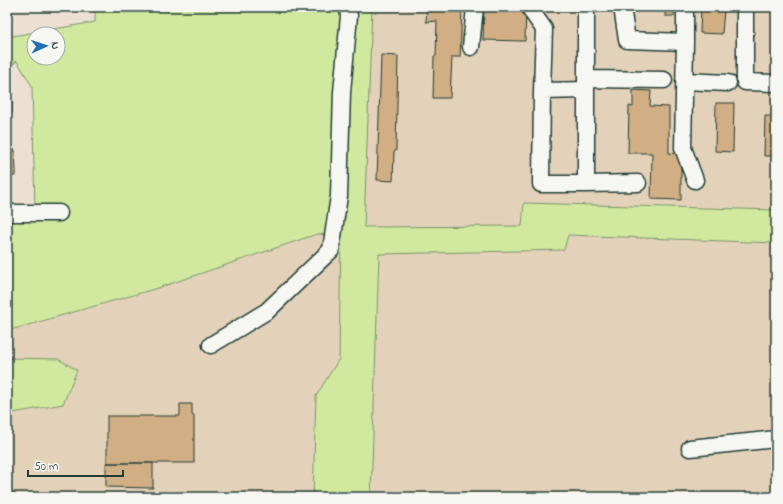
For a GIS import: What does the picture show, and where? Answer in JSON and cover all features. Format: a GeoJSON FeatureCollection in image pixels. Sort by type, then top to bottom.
{"type":"FeatureCollection","features":[{"type":"Feature","properties":{"kind":"street"},"geometry":{"type":"LineString","coordinates":[[211,345],[267,311],[331,250],[339,196],[342,92],[349,16],[348,7]]}},
{"type":"Feature","properties":{"kind":"street"},"geometry":{"type":"LineString","coordinates":[[471,46],[474,7]]}},
{"type":"Feature","properties":{"kind":"street"},"geometry":{"type":"LineString","coordinates":[[532,7],[532,12],[544,29],[542,184],[638,183]]}},
{"type":"Feature","properties":{"kind":"street"},"geometry":{"type":"LineString","coordinates":[[586,7],[586,184]]}},
{"type":"Feature","properties":{"kind":"street"},"geometry":{"type":"LineString","coordinates":[[622,7],[627,40],[685,42]]}},
{"type":"Feature","properties":{"kind":"street"},"geometry":{"type":"LineString","coordinates":[[685,7],[683,148],[696,180]]}},
{"type":"Feature","properties":{"kind":"street"},"geometry":{"type":"LineString","coordinates":[[745,7],[745,82],[776,83]]}},
{"type":"Feature","properties":{"kind":"street"},"geometry":{"type":"LineString","coordinates":[[542,91],[586,85],[664,80]]}},
{"type":"Feature","properties":{"kind":"street"},"geometry":{"type":"LineString","coordinates":[[684,81],[728,83]]}},
{"type":"Feature","properties":{"kind":"street"},"geometry":{"type":"LineString","coordinates":[[7,213],[59,213]]}},
{"type":"Feature","properties":{"kind":"street"},"geometry":{"type":"LineString","coordinates":[[690,448],[776,439]]}},
{"type":"Feature","properties":{"kind":"shaded area"},"geometry":{"type":"Polygon","coordinates":[[[372,7],[776,7],[776,210],[524,203],[522,226],[363,227],[372,7]]]}},
{"type":"Feature","properties":{"kind":"shaded area"},"geometry":{"type":"Polygon","coordinates":[[[317,234],[341,236],[339,359],[316,396],[313,497],[7,497],[7,414],[63,404],[58,359],[7,358],[7,331],[158,288],[317,234]]]}},
{"type":"Feature","properties":{"kind":"shaded area"},"geometry":{"type":"Polygon","coordinates":[[[567,235],[776,243],[776,497],[371,497],[379,254],[564,250],[567,235]]]}},
{"type":"Feature","properties":{"kind":"green space"},"geometry":{"type":"Polygon","coordinates":[[[95,7],[372,7],[364,227],[522,226],[524,203],[776,210],[776,243],[568,235],[564,250],[379,254],[371,497],[313,497],[316,396],[339,359],[341,236],[317,234],[158,288],[7,331],[7,221],[65,219],[66,208],[35,208],[32,86],[17,61],[7,68],[7,37],[26,34],[26,66],[66,66],[66,27],[95,22],[95,7]]]}},
{"type":"Feature","properties":{"kind":"green space"},"geometry":{"type":"Polygon","coordinates":[[[7,358],[58,359],[77,370],[63,404],[7,414],[7,358]]]}},
{"type":"Feature","properties":{"kind":"building"},"geometry":{"type":"Polygon","coordinates":[[[427,7],[462,7],[460,57],[452,57],[450,98],[433,98],[437,21],[426,22],[427,7]]]}},
{"type":"Feature","properties":{"kind":"building"},"geometry":{"type":"Polygon","coordinates":[[[484,7],[526,7],[525,41],[483,40],[484,7]]]}},
{"type":"Feature","properties":{"kind":"building"},"geometry":{"type":"Polygon","coordinates":[[[649,7],[674,7],[674,16],[665,16],[665,11],[649,10],[649,7]]]}},
{"type":"Feature","properties":{"kind":"building"},"geometry":{"type":"Polygon","coordinates":[[[701,7],[733,7],[733,10],[724,10],[722,34],[700,33],[701,7]]]}},
{"type":"Feature","properties":{"kind":"building"},"geometry":{"type":"Polygon","coordinates":[[[381,55],[398,56],[396,151],[394,152],[393,181],[377,180],[381,55]]]}},
{"type":"Feature","properties":{"kind":"building"},"geometry":{"type":"Polygon","coordinates":[[[633,90],[651,91],[650,106],[669,107],[669,153],[681,154],[681,200],[651,199],[652,153],[628,153],[629,106],[633,107],[633,90]]]}},
{"type":"Feature","properties":{"kind":"building"},"geometry":{"type":"Polygon","coordinates":[[[12,101],[12,113],[7,113],[7,102],[12,101]]]}},
{"type":"Feature","properties":{"kind":"building"},"geometry":{"type":"Polygon","coordinates":[[[716,103],[734,103],[733,152],[715,151],[716,103]]]}},
{"type":"Feature","properties":{"kind":"building"},"geometry":{"type":"Polygon","coordinates":[[[765,116],[776,116],[776,156],[764,156],[765,116]]]}},
{"type":"Feature","properties":{"kind":"building"},"geometry":{"type":"Polygon","coordinates":[[[15,150],[15,176],[7,176],[7,151],[15,150]]]}},
{"type":"Feature","properties":{"kind":"building"},"geometry":{"type":"Polygon","coordinates":[[[180,404],[192,404],[192,415],[194,415],[194,463],[107,463],[107,416],[180,416],[180,404]]]}},
{"type":"Feature","properties":{"kind":"building"},"geometry":{"type":"Polygon","coordinates":[[[106,463],[153,463],[153,488],[106,487],[106,463]]]}}]}
